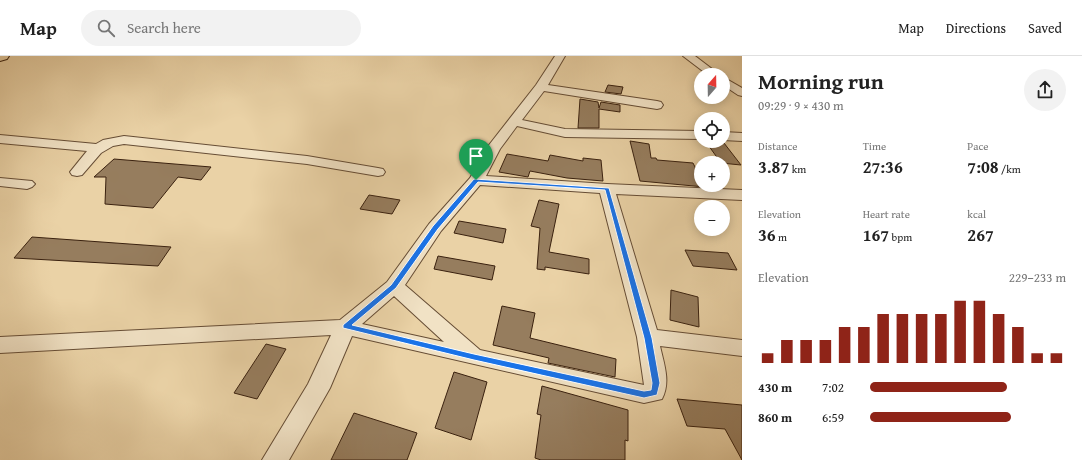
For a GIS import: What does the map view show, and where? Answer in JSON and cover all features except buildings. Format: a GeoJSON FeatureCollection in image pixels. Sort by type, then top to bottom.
{"type":"FeatureCollection","features":[{"type":"Feature","properties":{"kind":"street"},"geometry":{"type":"LineString","coordinates":[[275,460],[318,388],[345,326],[394,286],[435,228],[476,180],[494,148],[541,87],[560,56]]}},
{"type":"Feature","properties":{"kind":"street"},"geometry":{"type":"LineString","coordinates":[[688,56],[705,68]]}},
{"type":"Feature","properties":{"kind":"street"},"geometry":{"type":"LineString","coordinates":[[730,85],[742,93]]}},
{"type":"Feature","properties":{"kind":"street"},"geometry":{"type":"LineString","coordinates":[[541,87],[657,105]]}},
{"type":"Feature","properties":{"kind":"street"},"geometry":{"type":"LineString","coordinates":[[514,122],[565,133],[694,135]]}},
{"type":"Feature","properties":{"kind":"street"},"geometry":{"type":"LineString","coordinates":[[730,136],[742,137]]}},
{"type":"Feature","properties":{"kind":"street"},"geometry":{"type":"LineString","coordinates":[[0,139],[96,148]]}},
{"type":"Feature","properties":{"kind":"street"},"geometry":{"type":"LineString","coordinates":[[77,172],[96,148],[107,142],[124,140],[307,160],[378,172]]}},
{"type":"Feature","properties":{"kind":"street"},"geometry":{"type":"LineString","coordinates":[[476,180],[607,189],[742,195]]}},
{"type":"Feature","properties":{"kind":"street"},"geometry":{"type":"LineString","coordinates":[[0,182],[27,184]]}},
{"type":"Feature","properties":{"kind":"street"},"geometry":{"type":"LineString","coordinates":[[0,346],[345,326],[474,357],[644,394],[654,392],[656,383],[648,338],[607,189]]}},
{"type":"Feature","properties":{"kind":"street"},"geometry":{"type":"LineString","coordinates":[[394,286],[474,357]]}},
{"type":"Feature","properties":{"kind":"street"},"geometry":{"type":"LineString","coordinates":[[648,338],[742,348]]}},
{"type":"Feature","properties":{"kind":"route"},"geometry":{"type":"LineString","coordinates":[[476,180],[607,189],[648,338],[656,383],[654,392],[644,394],[474,357],[345,326],[394,286],[435,228],[476,180]]}}]}
